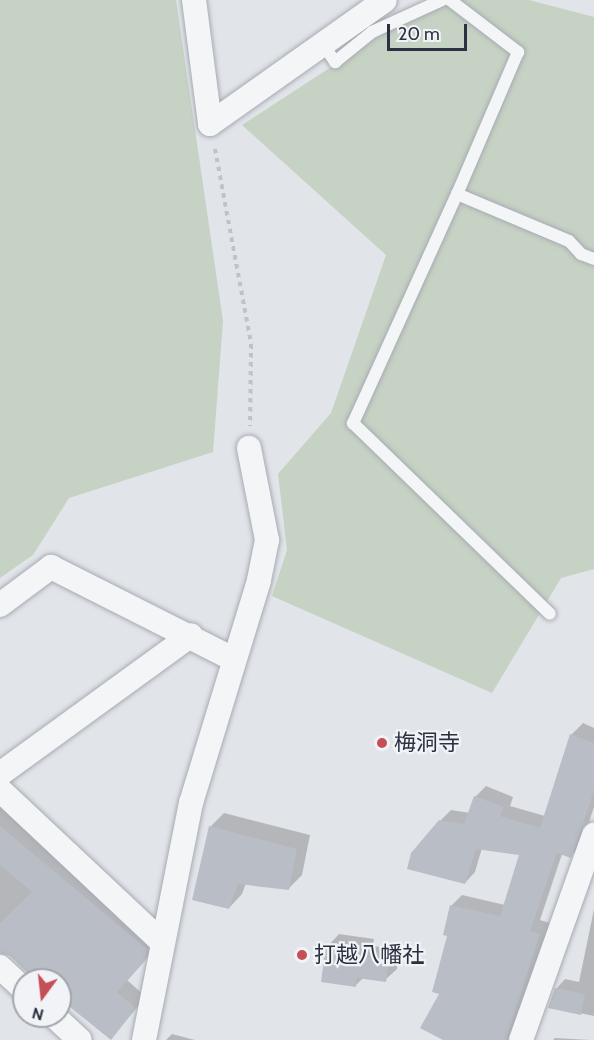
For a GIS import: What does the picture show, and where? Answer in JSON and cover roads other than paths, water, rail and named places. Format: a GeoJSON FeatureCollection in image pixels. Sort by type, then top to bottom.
{"type":"FeatureCollection","features":[{"type":"Feature","properties":{"kind":"street"},"geometry":{"type":"LineString","coordinates":[[197,2],[210,124],[385,0]]}},
{"type":"Feature","properties":{"kind":"street"},"geometry":{"type":"LineString","coordinates":[[144,1040],[191,803],[233,659],[259,580],[267,540],[249,448]]}},
{"type":"Feature","properties":{"kind":"street"},"geometry":{"type":"LineString","coordinates":[[0,605],[51,567],[191,635],[233,659]]}},
{"type":"Feature","properties":{"kind":"street"},"geometry":{"type":"LineString","coordinates":[[0,774],[191,635]]}},
{"type":"Feature","properties":{"kind":"street"},"geometry":{"type":"LineString","coordinates":[[0,790],[162,942]]}},
{"type":"Feature","properties":{"kind":"street"},"geometry":{"type":"LineString","coordinates":[[521,1040],[594,835]]}},
{"type":"Feature","properties":{"kind":"street"},"geometry":{"type":"LineString","coordinates":[[0,967],[12,978]]}},
{"type":"Feature","properties":{"kind":"street"},"geometry":{"type":"LineString","coordinates":[[67,1028],[80,1040]]}},
{"type":"Feature","properties":{"kind":"lane"},"geometry":{"type":"LineString","coordinates":[[323,44],[335,62],[372,32],[442,0]]}},
{"type":"Feature","properties":{"kind":"lane"},"geometry":{"type":"LineString","coordinates":[[450,0],[518,52],[457,194],[353,423],[550,614]]}},
{"type":"Feature","properties":{"kind":"lane"},"geometry":{"type":"LineString","coordinates":[[457,194],[569,241],[580,254],[594,259]]}},
{"type":"Feature","properties":{"kind":"place","name":"梅洞寺"},"geometry":{"type":"Point","coordinates":[382,743]}},
{"type":"Feature","properties":{"kind":"place","name":"打越八幡社"},"geometry":{"type":"Point","coordinates":[302,955]}}]}
